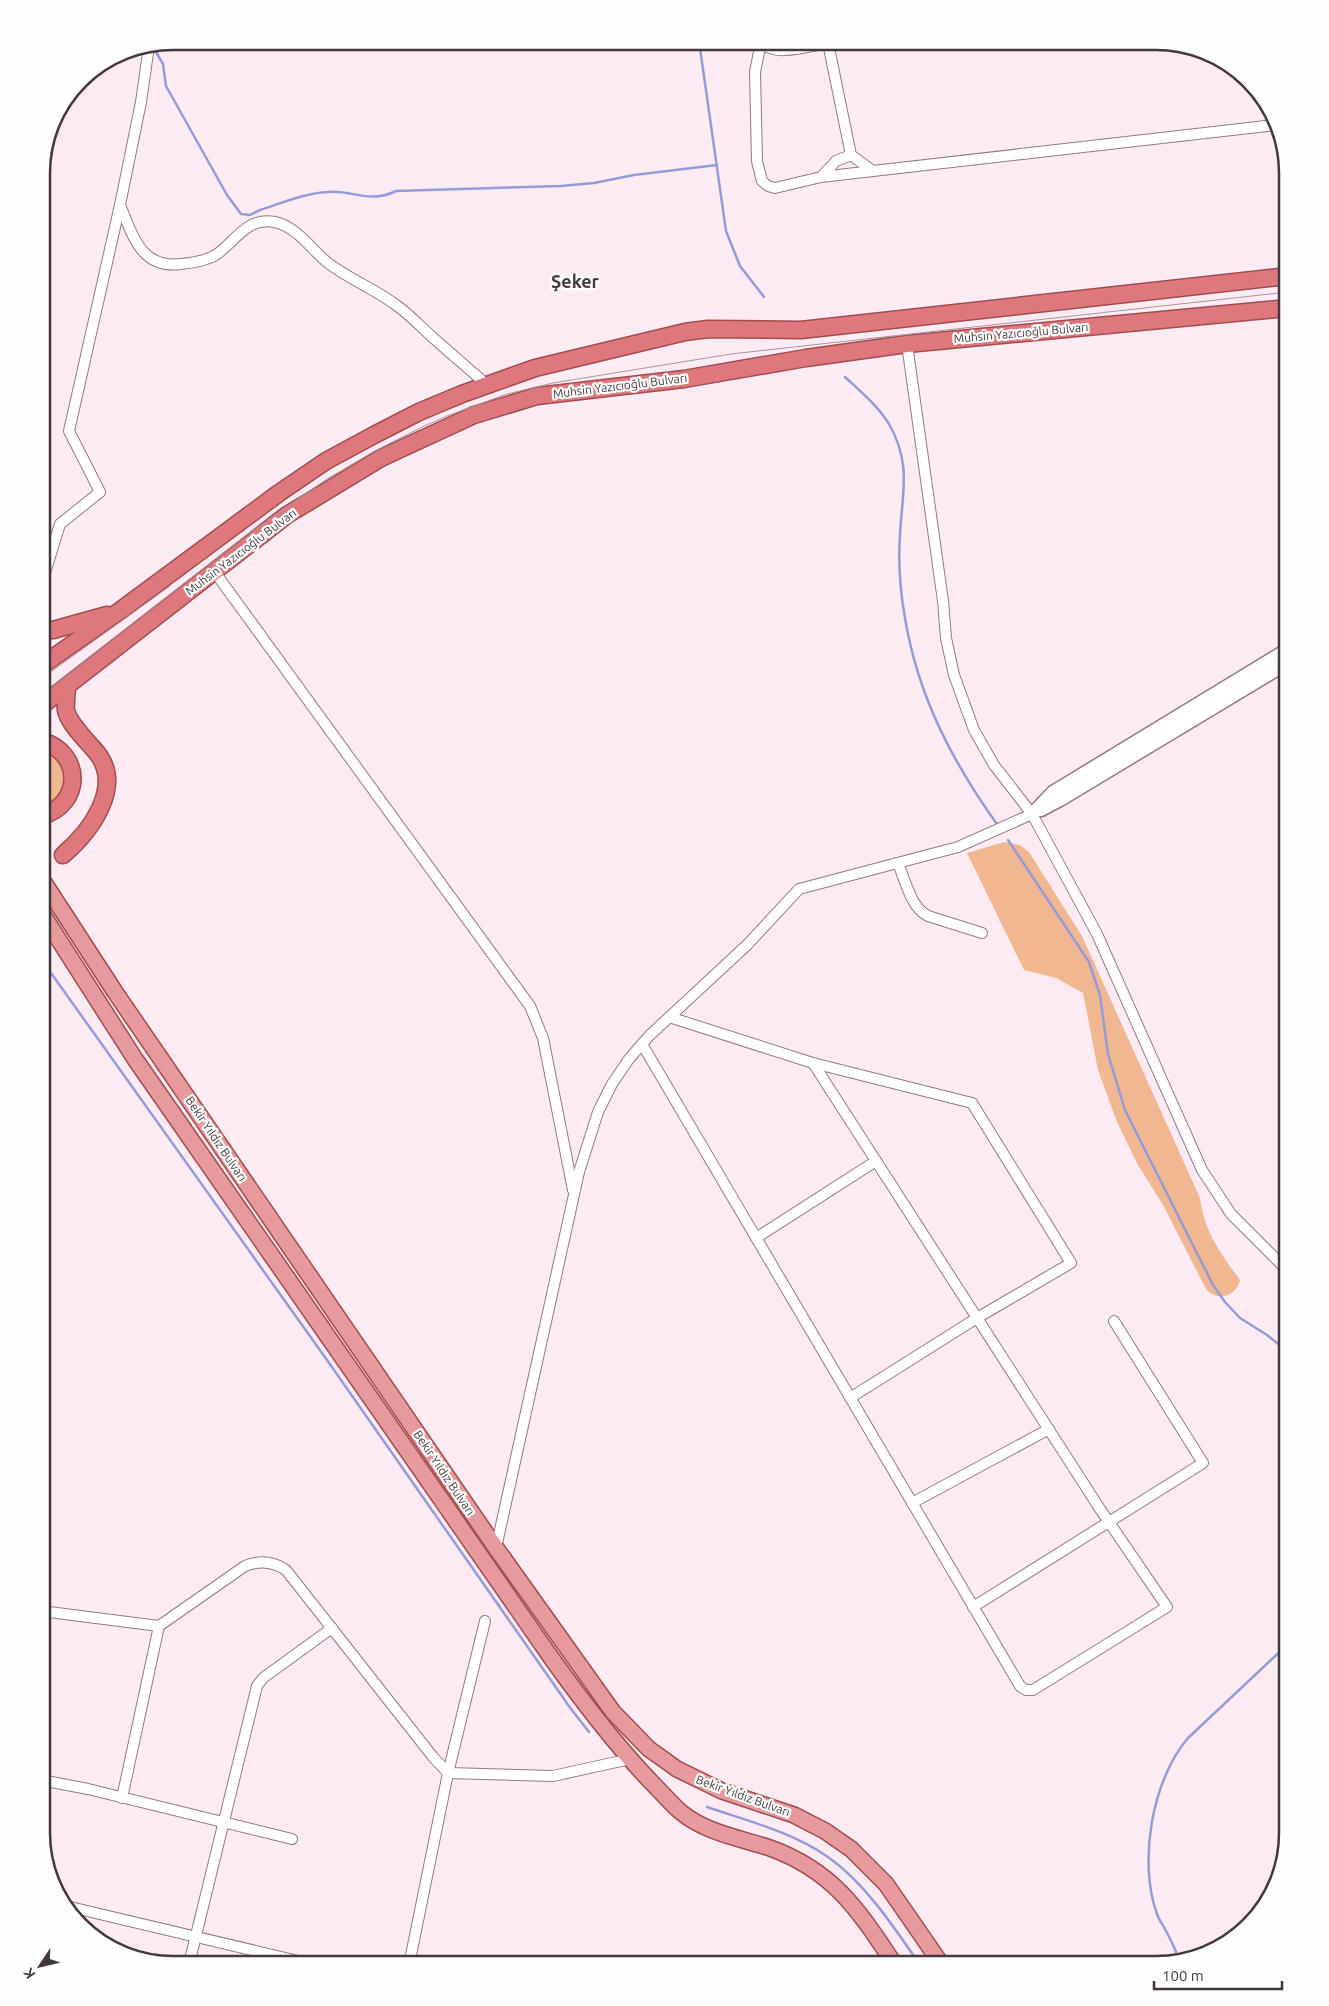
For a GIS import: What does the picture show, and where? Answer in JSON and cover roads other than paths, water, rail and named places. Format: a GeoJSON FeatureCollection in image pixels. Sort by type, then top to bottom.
{"type":"FeatureCollection","features":[{"type":"Feature","properties":{"kind":"highway","name":"Muhsin Yazıcıoğlu Bulvarı"},"geometry":{"type":"LineString","coordinates":[[50,660],[326,461],[419,412],[535,368],[685,332],[708,329],[801,330],[1279,277]]}},
{"type":"Feature","properties":{"kind":"highway","name":"Muhsin Yazıcıoğlu Bulvarı"},"geometry":{"type":"LineString","coordinates":[[50,699],[287,515],[381,458],[474,415],[537,396],[684,379],[806,358],[907,344],[1279,309]]}},
{"type":"Feature","properties":{"kind":"highway"},"geometry":{"type":"LineString","coordinates":[[50,630],[121,610]]}},
{"type":"Feature","properties":{"kind":"highway"},"geometry":{"type":"LineString","coordinates":[[63,854],[92,823],[107,787],[104,765],[76,728],[66,711],[67,687]]}},
{"type":"Feature","properties":{"kind":"highway"},"geometry":{"type":"LineString","coordinates":[[50,714],[59,717],[76,728]]}},
{"type":"Feature","properties":{"kind":"highway"},"geometry":{"type":"LineString","coordinates":[[50,745],[65,756],[70,766],[73,782],[70,795],[64,803],[50,813]]}},
{"type":"Feature","properties":{"kind":"main road","name":"Bekir Yıldız Bulvarı"},"geometry":{"type":"LineString","coordinates":[[50,892],[115,992],[496,1548],[613,1712],[636,1738],[663,1760],[692,1777],[722,1791],[794,1815],[825,1831],[851,1849],[886,1884],[936,1956]]}},
{"type":"Feature","properties":{"kind":"main road","name":"Bekir Yıldız Bulvarı"},"geometry":{"type":"LineString","coordinates":[[50,926],[135,1058],[550,1656],[594,1716],[630,1759],[682,1813],[703,1826],[794,1858],[829,1881],[857,1909],[889,1956]]}},
{"type":"Feature","properties":{"kind":"street"},"geometry":{"type":"LineString","coordinates":[[758,50],[754,81],[757,161],[760,178],[768,186],[775,188],[821,177],[1270,126]]}},
{"type":"Feature","properties":{"kind":"street"},"geometry":{"type":"LineString","coordinates":[[829,50],[851,155],[873,171]]}},
{"type":"Feature","properties":{"kind":"street"},"geometry":{"type":"LineString","coordinates":[[50,558],[60,524],[100,492],[69,431],[120,205],[148,52]]}},
{"type":"Feature","properties":{"kind":"street"},"geometry":{"type":"LineString","coordinates":[[821,177],[836,161],[851,155]]}},
{"type":"Feature","properties":{"kind":"street"},"geometry":{"type":"LineString","coordinates":[[120,205],[144,254],[154,261],[166,265],[191,263],[210,258],[220,252],[242,231],[259,223],[274,222],[286,226],[303,238],[339,271],[384,296],[406,312],[488,385]]}},
{"type":"Feature","properties":{"kind":"street"},"geometry":{"type":"LineString","coordinates":[[907,344],[943,601],[946,638],[954,675],[966,712],[994,765],[1032,814],[1097,934],[1202,1170],[1231,1214],[1279,1262]]}},
{"type":"Feature","properties":{"kind":"street"},"geometry":{"type":"LineString","coordinates":[[214,571],[530,1006],[543,1038],[574,1196]]}},
{"type":"Feature","properties":{"kind":"street"},"geometry":{"type":"LineString","coordinates":[[1032,814],[1053,792],[1279,654]]}},
{"type":"Feature","properties":{"kind":"street"},"geometry":{"type":"LineString","coordinates":[[496,1548],[586,1149],[602,1105],[620,1071],[642,1044],[748,944],[799,889],[958,847],[1032,814],[1060,800],[1279,668]]}},
{"type":"Feature","properties":{"kind":"street"},"geometry":{"type":"LineString","coordinates":[[898,863],[916,905],[921,912],[928,916],[982,932]]}},
{"type":"Feature","properties":{"kind":"street"},"geometry":{"type":"LineString","coordinates":[[669,1017],[813,1063],[972,1104],[1071,1263],[977,1318],[850,1398]]}},
{"type":"Feature","properties":{"kind":"street"},"geometry":{"type":"LineString","coordinates":[[642,1044],[1020,1686],[1026,1690],[1036,1688],[1166,1606],[1110,1523],[813,1063]]}},
{"type":"Feature","properties":{"kind":"street"},"geometry":{"type":"LineString","coordinates":[[756,1238],[876,1161]]}},
{"type":"Feature","properties":{"kind":"street"},"geometry":{"type":"LineString","coordinates":[[973,1607],[1110,1523],[1203,1463],[1114,1321]]}},
{"type":"Feature","properties":{"kind":"street"},"geometry":{"type":"LineString","coordinates":[[912,1503],[1049,1429]]}},
{"type":"Feature","properties":{"kind":"street"},"geometry":{"type":"LineString","coordinates":[[50,1612],[159,1626],[246,1566],[261,1562],[272,1563],[286,1570],[432,1757],[448,1773],[553,1776],[630,1759]]}},
{"type":"Feature","properties":{"kind":"street"},"geometry":{"type":"LineString","coordinates":[[411,1956],[448,1773],[485,1621]]}},
{"type":"Feature","properties":{"kind":"street"},"geometry":{"type":"LineString","coordinates":[[122,1798],[159,1626]]}},
{"type":"Feature","properties":{"kind":"street"},"geometry":{"type":"LineString","coordinates":[[191,1956],[225,1824],[257,1686],[263,1678],[332,1628]]}},
{"type":"Feature","properties":{"kind":"street"},"geometry":{"type":"LineString","coordinates":[[50,1782],[292,1839]]}},
{"type":"Feature","properties":{"kind":"street"},"geometry":{"type":"LineString","coordinates":[[75,1908],[282,1956]]}},
{"type":"Feature","properties":{"kind":"waterway"},"geometry":{"type":"LineString","coordinates":[[700,50],[726,231],[740,266],[764,297]]}},
{"type":"Feature","properties":{"kind":"waterway"},"geometry":{"type":"LineString","coordinates":[[155,51],[163,64],[166,86],[227,195],[241,214],[250,215],[294,199],[319,193],[338,192],[370,197],[386,195],[396,191],[561,186],[717,165]]}},
{"type":"Feature","properties":{"kind":"waterway"},"geometry":{"type":"LineString","coordinates":[[845,377],[880,411],[889,424],[901,452],[904,479],[899,545],[900,576],[903,608],[911,647],[928,702],[952,754],[999,827]]}},
{"type":"Feature","properties":{"kind":"waterway"},"geometry":{"type":"LineString","coordinates":[[1008,840],[1089,962],[1100,995],[1108,1054],[1125,1110],[1213,1285],[1240,1318],[1279,1345]]}},
{"type":"Feature","properties":{"kind":"waterway"},"geometry":{"type":"LineString","coordinates":[[50,972],[589,1732]]}},
{"type":"Feature","properties":{"kind":"waterway"},"geometry":{"type":"LineString","coordinates":[[1177,1954],[1158,1916],[1151,1893],[1149,1847],[1157,1798],[1165,1776],[1188,1738],[1279,1652]]}},
{"type":"Feature","properties":{"kind":"waterway"},"geometry":{"type":"LineString","coordinates":[[707,1807],[785,1834],[828,1857],[867,1893],[914,1956]]}},
{"type":"Feature","properties":{"kind":"tram line"},"geometry":{"type":"LineString","coordinates":[[50,688],[248,534],[327,479],[373,452],[422,427],[507,394],[553,383],[731,354],[1279,293]]}},
{"type":"Feature","properties":{"kind":"tram line"},"geometry":{"type":"LineString","coordinates":[[50,673],[170,586]]}},
{"type":"Feature","properties":{"kind":"district","name":"Şeker"},"geometry":{"type":"Point","coordinates":[575,282]}}]}
